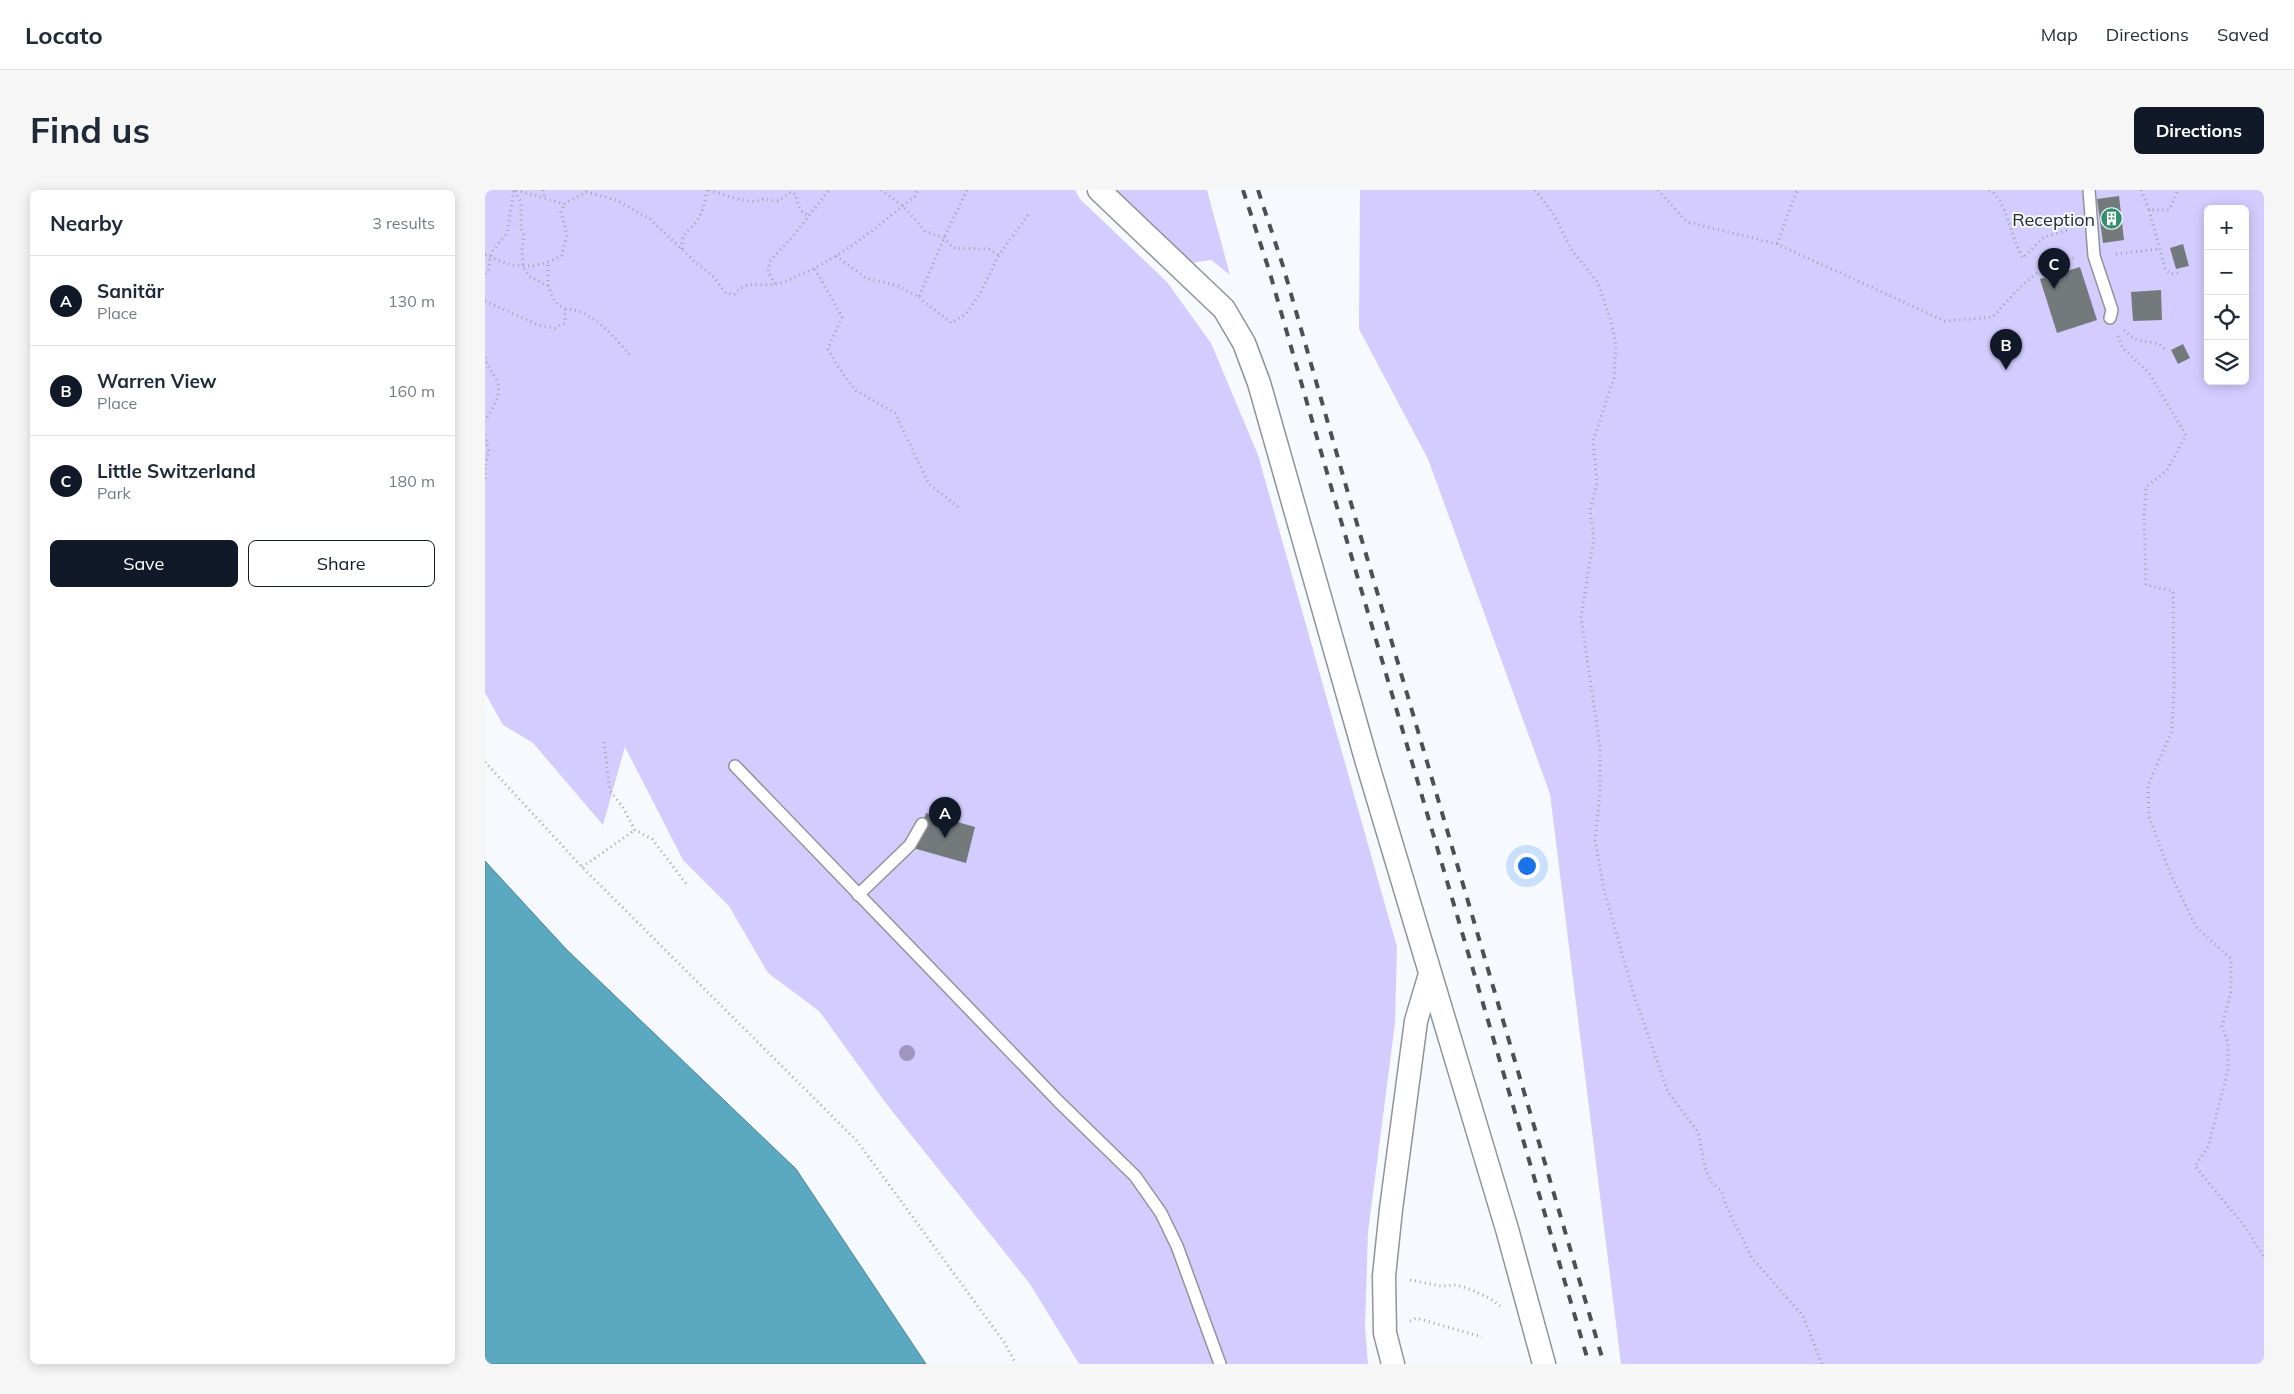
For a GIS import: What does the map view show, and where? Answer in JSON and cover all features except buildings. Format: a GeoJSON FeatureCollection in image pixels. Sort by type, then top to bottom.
{"type":"FeatureCollection","features":[{"type":"Feature","properties":{"kind":"street"},"geometry":{"type":"LineString","coordinates":[[1099,190],[1224,309],[1244,344],[1259,383],[1366,759],[1507,1229],[1544,1364]]}},
{"type":"Feature","properties":{"kind":"street"},"geometry":{"type":"LineString","coordinates":[[1393,1364],[1385,1333],[1384,1276],[1391,1208],[1416,1021],[1430,974]]}},
{"type":"Feature","properties":{"kind":"lane"},"geometry":{"type":"LineString","coordinates":[[2089,190],[2094,256],[2111,314]]}},
{"type":"Feature","properties":{"kind":"lane"},"geometry":{"type":"LineString","coordinates":[[735,766],[1057,1101],[1135,1176],[1161,1213],[1177,1246],[1219,1364]]}},
{"type":"Feature","properties":{"kind":"lane"},"geometry":{"type":"LineString","coordinates":[[859,895],[910,845],[922,824]]}},
{"type":"Feature","properties":{"kind":"path"},"geometry":{"type":"LineString","coordinates":[[515,190],[564,204]]}},
{"type":"Feature","properties":{"kind":"path"},"geometry":{"type":"LineString","coordinates":[[485,274],[489,269],[490,257],[507,233],[515,190]]}},
{"type":"Feature","properties":{"kind":"path"},"geometry":{"type":"LineString","coordinates":[[515,190],[521,202],[521,228],[524,235],[522,248],[523,267],[529,276],[548,286]]}},
{"type":"Feature","properties":{"kind":"path"},"geometry":{"type":"LineString","coordinates":[[543,190],[545,198]]}},
{"type":"Feature","properties":{"kind":"path"},"geometry":{"type":"LineString","coordinates":[[682,250],[685,231],[696,222],[704,206],[708,190],[735,199],[759,201],[763,198],[778,201],[791,192],[795,194],[799,210],[809,216]]}},
{"type":"Feature","properties":{"kind":"path"},"geometry":{"type":"LineString","coordinates":[[775,285],[768,271],[770,261],[829,190]]}},
{"type":"Feature","properties":{"kind":"path"},"geometry":{"type":"LineString","coordinates":[[881,190],[903,206],[925,231],[944,238],[953,248],[989,249],[999,255]]}},
{"type":"Feature","properties":{"kind":"path"},"geometry":{"type":"LineString","coordinates":[[485,255],[502,262],[523,267],[549,263],[562,255],[567,235],[561,212],[564,204],[586,192],[616,200],[650,219],[682,250],[712,275],[726,293],[734,295],[739,287],[757,283],[775,285],[815,269],[855,246],[915,196],[918,190]]}},
{"type":"Feature","properties":{"kind":"path"},"geometry":{"type":"LineString","coordinates":[[919,297],[927,283],[944,238],[967,190]]}},
{"type":"Feature","properties":{"kind":"path"},"geometry":{"type":"LineString","coordinates":[[1535,190],[1554,216],[1571,249],[1598,282],[1611,321],[1616,345],[1614,378],[1593,441],[1597,483],[1591,511],[1594,537],[1581,617],[1600,747],[1599,794],[1595,840],[1604,890],[1634,995],[1667,1092],[1698,1132],[1705,1168],[1712,1183],[1721,1190],[1727,1208],[1753,1258],[1803,1316],[1822,1364]]}},
{"type":"Feature","properties":{"kind":"path"},"geometry":{"type":"LineString","coordinates":[[1658,190],[1687,222],[1777,244],[1945,321],[1993,317],[2022,285],[2049,265],[2065,259],[2094,256]]}},
{"type":"Feature","properties":{"kind":"path"},"geometry":{"type":"LineString","coordinates":[[1777,244],[1797,190]]}},
{"type":"Feature","properties":{"kind":"path"},"geometry":{"type":"LineString","coordinates":[[1989,190],[1994,192],[2003,208],[2016,248],[2023,258],[2044,238],[2090,222]]}},
{"type":"Feature","properties":{"kind":"path"},"geometry":{"type":"LineString","coordinates":[[2141,190],[2149,210],[2165,268],[2170,274],[2179,273]]}},
{"type":"Feature","properties":{"kind":"path"},"geometry":{"type":"LineString","coordinates":[[2149,210],[2169,210],[2178,190]]}},
{"type":"Feature","properties":{"kind":"path"},"geometry":{"type":"LineString","coordinates":[[836,256],[866,278],[899,286],[919,297],[951,323],[966,314],[981,292],[999,255],[1028,215]]}},
{"type":"Feature","properties":{"kind":"path"},"geometry":{"type":"LineString","coordinates":[[2128,254],[2159,249]]}},
{"type":"Feature","properties":{"kind":"path"},"geometry":{"type":"LineString","coordinates":[[549,263],[548,286],[555,302],[565,309],[574,309],[605,326],[630,355]]}},
{"type":"Feature","properties":{"kind":"path"},"geometry":{"type":"LineString","coordinates":[[815,269],[843,317],[828,349],[839,368],[855,390],[895,413],[929,484],[958,507]]}},
{"type":"Feature","properties":{"kind":"path"},"geometry":{"type":"LineString","coordinates":[[485,301],[538,326],[555,328],[565,323],[565,309]]}},
{"type":"Feature","properties":{"kind":"path"},"geometry":{"type":"LineString","coordinates":[[2111,314],[2123,330],[2134,338],[2159,344],[2166,350]]}},
{"type":"Feature","properties":{"kind":"path"},"geometry":{"type":"LineString","coordinates":[[2111,314],[2123,348],[2149,373],[2186,435],[2167,470],[2146,487],[2144,516],[2146,585],[2173,591],[2175,685],[2172,731],[2148,785],[2149,817],[2171,875],[2196,927],[2231,959],[2231,992],[2222,1026],[2228,1043],[2228,1071],[2208,1147],[2195,1166],[2246,1228],[2264,1257]]}},
{"type":"Feature","properties":{"kind":"path"},"geometry":{"type":"LineString","coordinates":[[485,358],[487,367],[497,380],[500,389],[494,406],[485,421]]}},
{"type":"Feature","properties":{"kind":"path"},"geometry":{"type":"LineString","coordinates":[[485,435],[489,451],[485,467],[485,482]]}},
{"type":"Feature","properties":{"kind":"path"},"geometry":{"type":"LineString","coordinates":[[604,742],[610,791],[622,806],[635,830],[652,839],[688,886]]}},
{"type":"Feature","properties":{"kind":"path"},"geometry":{"type":"LineString","coordinates":[[485,762],[582,867],[857,1141],[1004,1342],[1016,1364]]}},
{"type":"Feature","properties":{"kind":"path"},"geometry":{"type":"LineString","coordinates":[[582,867],[635,830]]}},
{"type":"Feature","properties":{"kind":"path"},"geometry":{"type":"LineString","coordinates":[[1384,1276],[1418,1280],[1441,1286],[1455,1285],[1491,1299],[1503,1308]]}},
{"type":"Feature","properties":{"kind":"path"},"geometry":{"type":"LineString","coordinates":[[1385,1333],[1415,1318],[1482,1337]]}},
{"type":"Feature","properties":{"kind":"shaded area"},"geometry":{"type":"Polygon","coordinates":[[[485,190],[1075,190],[1080,199],[1167,282],[1211,343],[1258,455],[1397,947],[1395,1023],[1368,1232],[1365,1327],[1368,1364],[1079,1364],[1030,1284],[888,1106],[819,1011],[768,973],[729,906],[683,860],[625,747],[603,825],[533,743],[503,725],[485,693],[485,190]]]}},
{"type":"Feature","properties":{"kind":"shaded area"},"geometry":{"type":"Polygon","coordinates":[[[1107,190],[1207,190],[1230,275],[1211,260],[1184,264],[1107,190]]]}},
{"type":"Feature","properties":{"kind":"shaded area"},"geometry":{"type":"Polygon","coordinates":[[[1360,190],[2264,190],[2264,1364],[1621,1364],[1550,794],[1428,459],[1359,329],[1360,190]]]}},
{"type":"Feature","properties":{"kind":"water"},"geometry":{"type":"Polygon","coordinates":[[[485,861],[566,949],[796,1169],[926,1364],[485,1364],[485,861]]]}},
{"type":"Feature","properties":{"kind":"railway"},"geometry":{"type":"LineString","coordinates":[[1243,190],[1269,270],[1589,1364]]}},
{"type":"Feature","properties":{"kind":"railway"},"geometry":{"type":"LineString","coordinates":[[1258,190],[1283,266],[1604,1364]]}},
{"type":"Feature","properties":{"kind":"place","name":"Reception"},"geometry":{"type":"Point","coordinates":[2111,219]}},
{"type":"Feature","properties":{"kind":"place","name":"Little Switzerland"},"geometry":{"type":"Point","coordinates":[2054,289]}},
{"type":"Feature","properties":{"kind":"place","name":"Warren View"},"geometry":{"type":"Point","coordinates":[2006,370]}},
{"type":"Feature","properties":{"kind":"place","name":"Sanitär"},"geometry":{"type":"Point","coordinates":[945,838]}}]}
